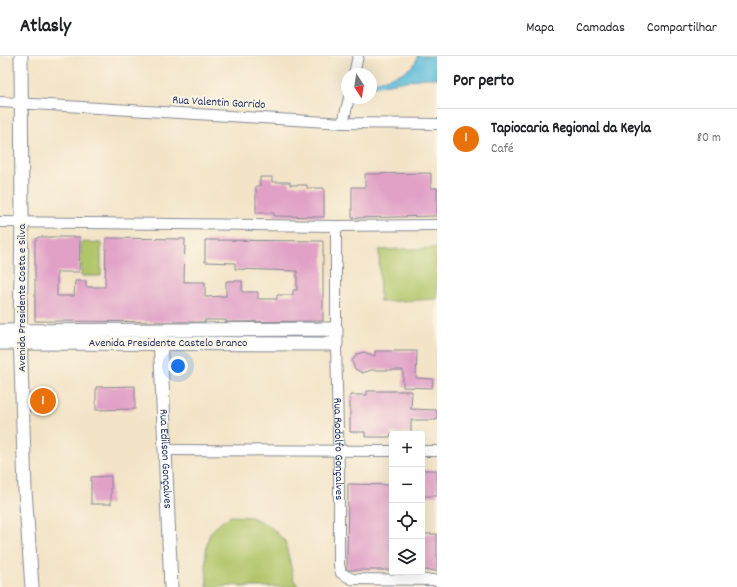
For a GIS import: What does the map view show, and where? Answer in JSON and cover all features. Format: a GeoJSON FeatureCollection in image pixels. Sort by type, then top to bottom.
{"type":"FeatureCollection","features":[{"type":"Feature","properties":{"kind":"street","name":"Avenida Presidente Costa e Silva"},"geometry":{"type":"LineString","coordinates":[[21,56],[21,337],[25,491],[32,587]]}},
{"type":"Feature","properties":{"kind":"street"},"geometry":{"type":"LineString","coordinates":[[355,68],[358,56]]}},
{"type":"Feature","properties":{"kind":"street","name":"Rua Valentin Garrido"},"geometry":{"type":"LineString","coordinates":[[0,102],[343,123],[437,124]]}},
{"type":"Feature","properties":{"kind":"street"},"geometry":{"type":"LineString","coordinates":[[343,123],[348,104]]}},
{"type":"Feature","properties":{"kind":"street"},"geometry":{"type":"LineString","coordinates":[[0,222],[336,226],[437,225]]}},
{"type":"Feature","properties":{"kind":"street","name":"Rua Rodolfo Gonçalves"},"geometry":{"type":"LineString","coordinates":[[336,226],[339,565],[341,573],[352,579],[437,580]]}},
{"type":"Feature","properties":{"kind":"street","name":"Avenida Presidente Castelo Branco"},"geometry":{"type":"LineString","coordinates":[[160,337],[336,329]]}},
{"type":"Feature","properties":{"kind":"street","name":"Avenida Presidente Castelo Branco"},"geometry":{"type":"LineString","coordinates":[[0,331],[21,337],[160,337],[336,344]]}},
{"type":"Feature","properties":{"kind":"street","name":"Avenida Presidente Castelo Branco"},"geometry":{"type":"LineString","coordinates":[[0,343],[21,337]]}},
{"type":"Feature","properties":{"kind":"street","name":"Rua Edilson Gonçalves"},"geometry":{"type":"LineString","coordinates":[[160,337],[171,587]]}},
{"type":"Feature","properties":{"kind":"street"},"geometry":{"type":"LineString","coordinates":[[165,450],[389,451]]}},
{"type":"Feature","properties":{"kind":"street"},"geometry":{"type":"LineString","coordinates":[[425,451],[437,451]]}},
{"type":"Feature","properties":{"kind":"green space"},"geometry":{"type":"Polygon","coordinates":[[[81,242],[101,243],[101,276],[81,276],[81,242]]]}},
{"type":"Feature","properties":{"kind":"green space"},"geometry":{"type":"Polygon","coordinates":[[[437,248],[437,299],[380,302],[379,250],[437,248]]]}},
{"type":"Feature","properties":{"kind":"green space"},"geometry":{"type":"Polygon","coordinates":[[[231,516],[251,517],[270,526],[285,541],[294,580],[299,587],[240,587],[237,585],[207,587],[206,553],[208,539],[214,529],[231,516]]]}},
{"type":"Feature","properties":{"kind":"water"},"geometry":{"type":"Polygon","coordinates":[[[417,56],[437,56],[437,78],[424,78],[377,86],[377,81],[406,71],[416,62],[417,56]]]}},
{"type":"Feature","properties":{"kind":"building"},"geometry":{"type":"Polygon","coordinates":[[[431,173],[431,188],[437,188],[437,216],[352,218],[352,187],[365,187],[365,174],[431,173]]]}},
{"type":"Feature","properties":{"kind":"building"},"geometry":{"type":"Polygon","coordinates":[[[260,177],[272,177],[272,182],[290,182],[290,185],[307,185],[307,188],[324,188],[324,217],[274,216],[274,213],[256,213],[256,186],[260,186],[260,177]]]}},
{"type":"Feature","properties":{"kind":"building"},"geometry":{"type":"Polygon","coordinates":[[[38,237],[80,237],[79,272],[57,272],[57,296],[74,296],[75,281],[86,281],[86,287],[105,287],[106,238],[185,239],[184,282],[205,282],[205,297],[226,296],[226,281],[242,281],[242,292],[258,292],[258,299],[277,299],[277,295],[293,295],[293,290],[297,290],[297,271],[235,269],[235,263],[205,262],[205,240],[323,241],[323,321],[35,321],[35,241],[38,237]]]}},
{"type":"Feature","properties":{"kind":"building"},"geometry":{"type":"Polygon","coordinates":[[[375,351],[417,351],[416,378],[433,379],[432,388],[403,387],[403,370],[371,370],[363,373],[355,369],[352,361],[357,354],[364,352],[375,356],[375,351]]]}},
{"type":"Feature","properties":{"kind":"building"},"geometry":{"type":"Polygon","coordinates":[[[135,386],[135,409],[96,410],[96,387],[135,386]]]}},
{"type":"Feature","properties":{"kind":"building"},"geometry":{"type":"Polygon","coordinates":[[[367,391],[412,391],[411,409],[437,410],[437,420],[411,420],[411,431],[389,431],[389,437],[365,437],[365,432],[350,432],[350,395],[367,395],[367,391]]]}},
{"type":"Feature","properties":{"kind":"building"},"geometry":{"type":"Polygon","coordinates":[[[425,470],[437,470],[437,496],[425,496],[425,470]]]}},
{"type":"Feature","properties":{"kind":"building"},"geometry":{"type":"Polygon","coordinates":[[[111,476],[111,504],[91,504],[91,477],[111,476]]]}},
{"type":"Feature","properties":{"kind":"building"},"geometry":{"type":"Polygon","coordinates":[[[348,484],[389,485],[389,570],[347,569],[348,484]]]}},
{"type":"Feature","properties":{"kind":"building"},"geometry":{"type":"Polygon","coordinates":[[[425,534],[437,534],[437,571],[425,570],[425,534]]]}},
{"type":"Feature","properties":{"kind":"place","name":"Tapiocaria Regional da Keyla"},"geometry":{"type":"Point","coordinates":[43,401]}}]}
